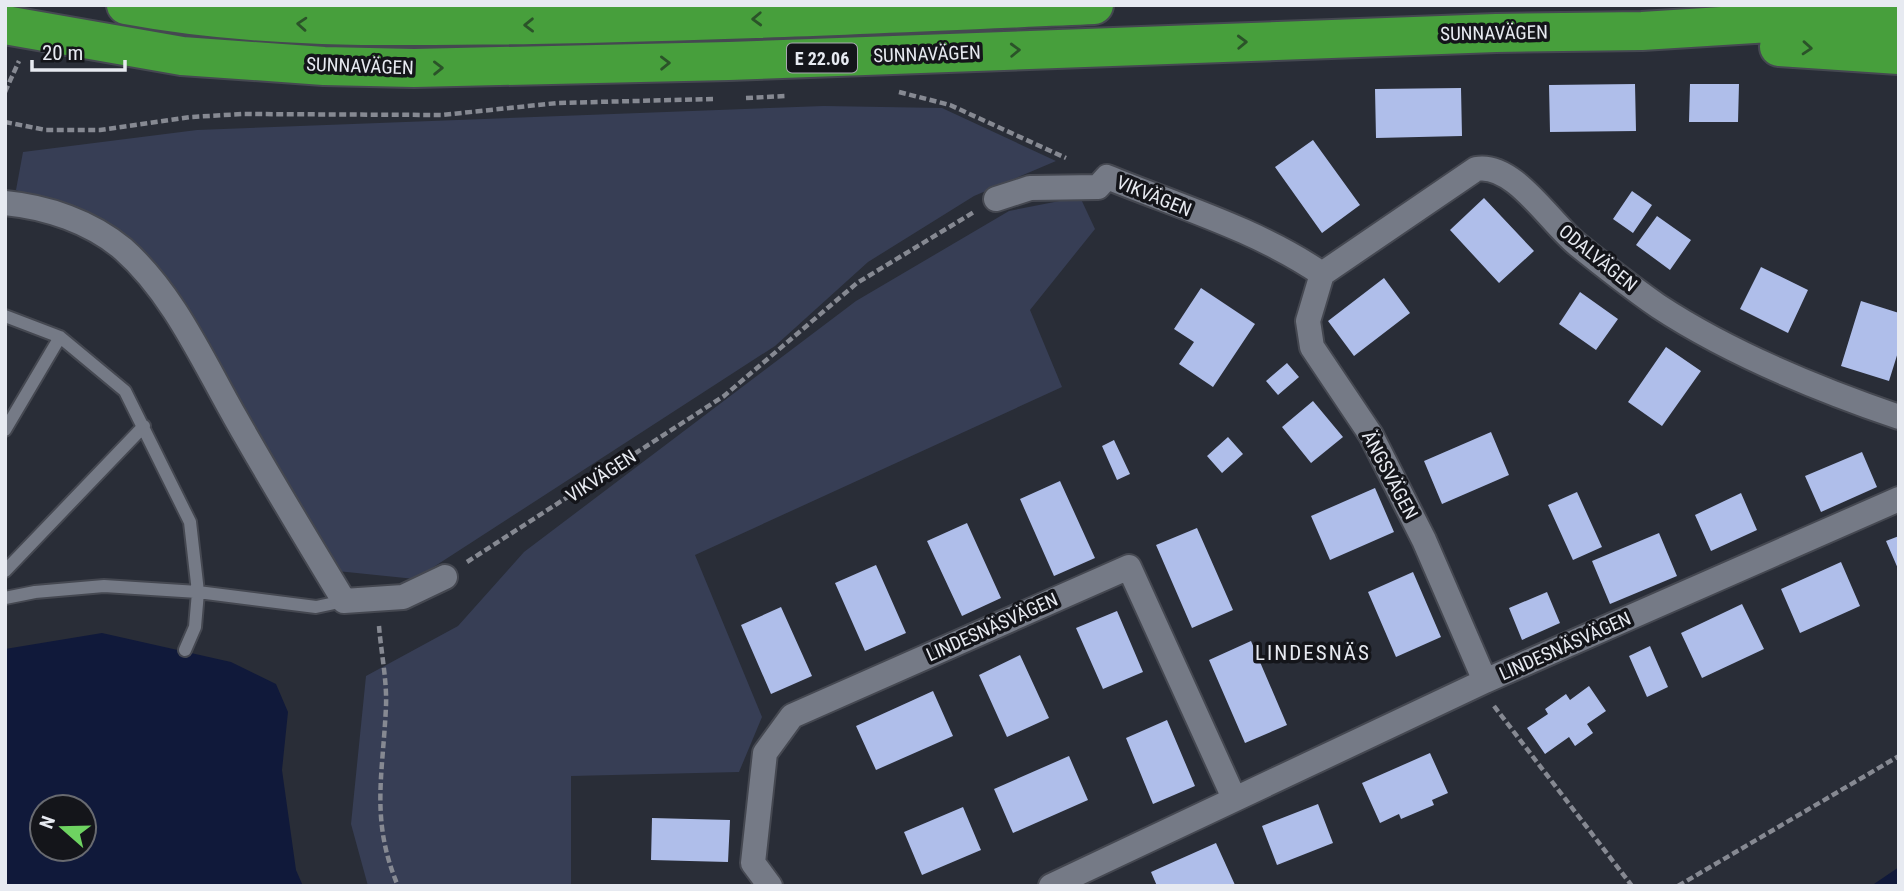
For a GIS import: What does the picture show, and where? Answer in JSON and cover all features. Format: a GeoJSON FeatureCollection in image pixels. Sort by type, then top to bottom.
{"type":"FeatureCollection","features":[{"type":"Feature","properties":{"kind":"highway","name":"SUNNAVÄGEN"},"geometry":{"type":"LineString","coordinates":[[126,5],[304,25],[414,27],[658,23],[1094,5]]}},
{"type":"Feature","properties":{"kind":"highway","name":"E 22.06"},"geometry":{"type":"LineString","coordinates":[[1642,31],[1770,23],[1899,26]]}},
{"type":"Feature","properties":{"kind":"highway","name":"SUNNAVÄGEN"},"geometry":{"type":"LineString","coordinates":[[13,40],[324,66],[414,68],[729,61],[1469,33],[1642,31]]}},
{"type":"Feature","properties":{"kind":"highway"},"geometry":{"type":"LineString","coordinates":[[1642,31],[1767,46],[1899,55]]}},
{"type":"Feature","properties":{"kind":"street","name":"ODALVÄGEN"},"geometry":{"type":"LineString","coordinates":[[1322,274],[1476,169],[1495,169],[1506,174],[1575,243],[1659,306],[1798,379],[1899,417]]}},
{"type":"Feature","properties":{"kind":"street","name":"VIKVÄGEN"},"geometry":{"type":"LineString","coordinates":[[996,199],[1030,188],[1098,187],[1107,177],[1231,227],[1305,262],[1322,274]]}},
{"type":"Feature","properties":{"kind":"street"},"geometry":{"type":"LineString","coordinates":[[5,203],[28,205],[82,224],[104,235],[135,263],[177,316],[344,601],[377,601],[402,597],[444,576]]}},
{"type":"Feature","properties":{"kind":"street","name":"ÄNGSVÄGEN"},"geometry":{"type":"LineString","coordinates":[[1322,274],[1308,321],[1312,348],[1371,435],[1424,540],[1485,681]]}},
{"type":"Feature","properties":{"kind":"street","name":"LINDESNÄSVÄGEN"},"geometry":{"type":"LineString","coordinates":[[1051,886],[1485,681],[1899,499]]}},
{"type":"Feature","properties":{"kind":"street","name":"LINDESNÄSVÄGEN"},"geometry":{"type":"LineString","coordinates":[[770,886],[753,863],[758,797],[765,752],[792,716],[1129,567],[1234,798]]}},
{"type":"Feature","properties":{"kind":"lane"},"geometry":{"type":"LineString","coordinates":[[5,316],[60,337],[125,391],[144,426],[190,522],[198,592],[194,627],[185,650]]}},
{"type":"Feature","properties":{"kind":"lane"},"geometry":{"type":"LineString","coordinates":[[5,430],[60,337]]}},
{"type":"Feature","properties":{"kind":"lane"},"geometry":{"type":"LineString","coordinates":[[5,571],[144,426]]}},
{"type":"Feature","properties":{"kind":"lane"},"geometry":{"type":"LineString","coordinates":[[5,598],[35,592],[104,586],[198,592],[316,607],[344,601]]}},
{"type":"Feature","properties":{"kind":"path"},"geometry":{"type":"LineString","coordinates":[[5,92],[13,40]]}},
{"type":"Feature","properties":{"kind":"path"},"geometry":{"type":"LineString","coordinates":[[886,90],[912,93],[950,105],[1107,177]]}},
{"type":"Feature","properties":{"kind":"path"},"geometry":{"type":"LineString","coordinates":[[737,98],[792,96]]}},
{"type":"Feature","properties":{"kind":"path"},"geometry":{"type":"LineString","coordinates":[[5,122],[46,130],[100,130],[229,114],[442,115],[557,103],[723,99]]}},
{"type":"Feature","properties":{"kind":"path","name":"VIKVÄGEN"},"geometry":{"type":"LineString","coordinates":[[444,576],[724,396],[857,283],[996,199]]}},
{"type":"Feature","properties":{"kind":"path"},"geometry":{"type":"LineString","coordinates":[[377,601],[386,703],[379,818],[385,854],[398,886]]}},
{"type":"Feature","properties":{"kind":"path"},"geometry":{"type":"LineString","coordinates":[[1485,681],[1493,704],[1632,886]]}},
{"type":"Feature","properties":{"kind":"path"},"geometry":{"type":"LineString","coordinates":[[1678,886],[1899,756]]}},
{"type":"Feature","properties":{"kind":"shaded area"},"geometry":{"type":"Polygon","coordinates":[[[824,106],[942,108],[1056,161],[974,196],[868,262],[775,346],[415,579],[337,571],[188,309],[116,229],[16,190],[23,152],[197,130],[824,106]]]}},
{"type":"Feature","properties":{"kind":"shaded area"},"geometry":{"type":"Polygon","coordinates":[[[1080,197],[1095,229],[1030,310],[1062,387],[695,555],[762,717],[739,772],[571,776],[571,886],[368,886],[351,824],[366,676],[458,626],[524,552],[856,301],[1009,211],[1080,197]]]}},
{"type":"Feature","properties":{"kind":"shaded area"},"geometry":{"type":"Polygon","coordinates":[[[102,633],[231,662],[276,684],[288,712],[282,770],[296,870],[303,886],[5,886],[5,649],[102,633]]]}},
{"type":"Feature","properties":{"kind":"shaded area"},"geometry":{"type":"Polygon","coordinates":[[[1899,867],[1899,886],[1871,886],[1899,867]]]}},
{"type":"Feature","properties":{"kind":"building"},"geometry":{"type":"Polygon","coordinates":[[[1635,84],[1636,131],[1550,132],[1549,85],[1635,84]]]}},
{"type":"Feature","properties":{"kind":"building"},"geometry":{"type":"Polygon","coordinates":[[[1690,84],[1739,84],[1738,122],[1689,122],[1690,84]]]}},
{"type":"Feature","properties":{"kind":"building"},"geometry":{"type":"Polygon","coordinates":[[[1461,88],[1462,136],[1376,138],[1375,89],[1461,88]]]}},
{"type":"Feature","properties":{"kind":"building"},"geometry":{"type":"Polygon","coordinates":[[[1313,140],[1360,205],[1322,233],[1275,167],[1313,140]]]}},
{"type":"Feature","properties":{"kind":"building"},"geometry":{"type":"Polygon","coordinates":[[[1632,191],[1652,205],[1633,233],[1613,219],[1632,191]]]}},
{"type":"Feature","properties":{"kind":"building"},"geometry":{"type":"Polygon","coordinates":[[[1484,198],[1534,251],[1499,283],[1450,230],[1484,198]]]}},
{"type":"Feature","properties":{"kind":"building"},"geometry":{"type":"Polygon","coordinates":[[[1657,216],[1691,240],[1670,270],[1636,245],[1657,216]]]}},
{"type":"Feature","properties":{"kind":"building"},"geometry":{"type":"Polygon","coordinates":[[[1761,267],[1808,290],[1788,333],[1740,309],[1761,267]]]}},
{"type":"Feature","properties":{"kind":"building"},"geometry":{"type":"Polygon","coordinates":[[[1384,278],[1410,313],[1354,356],[1328,321],[1384,278]]]}},
{"type":"Feature","properties":{"kind":"building"},"geometry":{"type":"Polygon","coordinates":[[[1201,288],[1255,324],[1213,387],[1179,364],[1194,342],[1174,329],[1201,288]]]}},
{"type":"Feature","properties":{"kind":"building"},"geometry":{"type":"Polygon","coordinates":[[[1580,292],[1618,319],[1596,350],[1559,324],[1580,292]]]}},
{"type":"Feature","properties":{"kind":"building"},"geometry":{"type":"Polygon","coordinates":[[[1861,301],[1899,313],[1899,349],[1889,381],[1841,366],[1861,301]]]}},
{"type":"Feature","properties":{"kind":"building"},"geometry":{"type":"Polygon","coordinates":[[[1666,347],[1701,371],[1662,426],[1628,402],[1666,347]]]}},
{"type":"Feature","properties":{"kind":"building"},"geometry":{"type":"Polygon","coordinates":[[[1287,363],[1299,377],[1278,395],[1266,381],[1287,363]]]}},
{"type":"Feature","properties":{"kind":"building"},"geometry":{"type":"Polygon","coordinates":[[[1313,401],[1343,437],[1311,463],[1282,427],[1313,401]]]}},
{"type":"Feature","properties":{"kind":"building"},"geometry":{"type":"Polygon","coordinates":[[[1491,432],[1509,475],[1442,504],[1424,461],[1491,432]]]}},
{"type":"Feature","properties":{"kind":"building"},"geometry":{"type":"Polygon","coordinates":[[[1228,437],[1243,454],[1222,473],[1207,456],[1228,437]]]}},
{"type":"Feature","properties":{"kind":"building"},"geometry":{"type":"Polygon","coordinates":[[[1114,440],[1130,474],[1117,480],[1102,446],[1114,440]]]}},
{"type":"Feature","properties":{"kind":"building"},"geometry":{"type":"Polygon","coordinates":[[[1862,452],[1877,487],[1821,512],[1805,476],[1862,452]]]}},
{"type":"Feature","properties":{"kind":"building"},"geometry":{"type":"Polygon","coordinates":[[[1060,481],[1095,558],[1054,576],[1020,499],[1060,481]]]}},
{"type":"Feature","properties":{"kind":"building"},"geometry":{"type":"Polygon","coordinates":[[[1375,488],[1394,532],[1330,560],[1311,516],[1375,488]]]}},
{"type":"Feature","properties":{"kind":"building"},"geometry":{"type":"Polygon","coordinates":[[[1577,492],[1602,547],[1573,560],[1548,505],[1577,492]]]}},
{"type":"Feature","properties":{"kind":"building"},"geometry":{"type":"Polygon","coordinates":[[[1741,493],[1757,530],[1711,551],[1695,515],[1741,493]]]}},
{"type":"Feature","properties":{"kind":"building"},"geometry":{"type":"Polygon","coordinates":[[[967,523],[1001,598],[962,616],[927,541],[967,523]]]}},
{"type":"Feature","properties":{"kind":"building"},"geometry":{"type":"Polygon","coordinates":[[[1197,528],[1233,610],[1192,628],[1156,545],[1197,528]]]}},
{"type":"Feature","properties":{"kind":"building"},"geometry":{"type":"Polygon","coordinates":[[[1659,533],[1677,576],[1610,604],[1592,561],[1659,533]]]}},
{"type":"Feature","properties":{"kind":"building"},"geometry":{"type":"Polygon","coordinates":[[[1899,536],[1899,571],[1886,541],[1899,536]]]}},
{"type":"Feature","properties":{"kind":"building"},"geometry":{"type":"Polygon","coordinates":[[[1841,562],[1860,606],[1800,633],[1781,589],[1841,562]]]}},
{"type":"Feature","properties":{"kind":"building"},"geometry":{"type":"Polygon","coordinates":[[[876,565],[906,633],[865,651],[835,583],[876,565]]]}},
{"type":"Feature","properties":{"kind":"building"},"geometry":{"type":"Polygon","coordinates":[[[1413,572],[1441,637],[1396,657],[1368,592],[1413,572]]]}},
{"type":"Feature","properties":{"kind":"building"},"geometry":{"type":"Polygon","coordinates":[[[1547,592],[1560,623],[1522,640],[1509,608],[1547,592]]]}},
{"type":"Feature","properties":{"kind":"building"},"geometry":{"type":"Polygon","coordinates":[[[1742,604],[1764,649],[1702,678],[1681,633],[1742,604]]]}},
{"type":"Feature","properties":{"kind":"building"},"geometry":{"type":"Polygon","coordinates":[[[781,607],[812,676],[771,694],[741,625],[781,607]]]}},
{"type":"Feature","properties":{"kind":"building"},"geometry":{"type":"Polygon","coordinates":[[[1117,611],[1143,672],[1103,689],[1076,628],[1117,611]]]}},
{"type":"Feature","properties":{"kind":"building"},"geometry":{"type":"Polygon","coordinates":[[[1251,641],[1287,725],[1245,743],[1209,660],[1251,641]]]}},
{"type":"Feature","properties":{"kind":"building"},"geometry":{"type":"Polygon","coordinates":[[[1650,646],[1668,687],[1647,697],[1629,656],[1650,646]]]}},
{"type":"Feature","properties":{"kind":"building"},"geometry":{"type":"Polygon","coordinates":[[[1020,655],[1049,718],[1007,737],[979,675],[1020,655]]]}},
{"type":"Feature","properties":{"kind":"building"},"geometry":{"type":"Polygon","coordinates":[[[1589,686],[1606,711],[1587,724],[1593,733],[1575,746],[1569,737],[1545,754],[1527,728],[1548,714],[1545,709],[1566,694],[1570,700],[1589,686]]]}},
{"type":"Feature","properties":{"kind":"building"},"geometry":{"type":"Polygon","coordinates":[[[933,691],[953,736],[876,770],[856,726],[933,691]]]}},
{"type":"Feature","properties":{"kind":"building"},"geometry":{"type":"Polygon","coordinates":[[[1167,720],[1195,786],[1153,804],[1126,738],[1167,720]]]}},
{"type":"Feature","properties":{"kind":"building"},"geometry":{"type":"Polygon","coordinates":[[[1430,753],[1448,793],[1432,800],[1434,805],[1401,819],[1399,814],[1380,823],[1362,783],[1430,753]]]}},
{"type":"Feature","properties":{"kind":"building"},"geometry":{"type":"Polygon","coordinates":[[[1069,756],[1088,800],[1013,833],[994,789],[1069,756]]]}},
{"type":"Feature","properties":{"kind":"building"},"geometry":{"type":"Polygon","coordinates":[[[1318,804],[1333,843],[1277,865],[1262,826],[1318,804]]]}},
{"type":"Feature","properties":{"kind":"building"},"geometry":{"type":"Polygon","coordinates":[[[963,807],[981,850],[922,875],[904,832],[963,807]]]}},
{"type":"Feature","properties":{"kind":"building"},"geometry":{"type":"Polygon","coordinates":[[[652,818],[730,820],[728,862],[651,860],[652,818]]]}},
{"type":"Feature","properties":{"kind":"building"},"geometry":{"type":"Polygon","coordinates":[[[1216,843],[1235,885],[1157,886],[1151,872],[1216,843]]]}},
{"type":"Feature","properties":{"kind":"district","name":"LINDESNÄS"},"geometry":{"type":"Point","coordinates":[1313,653]}}]}
